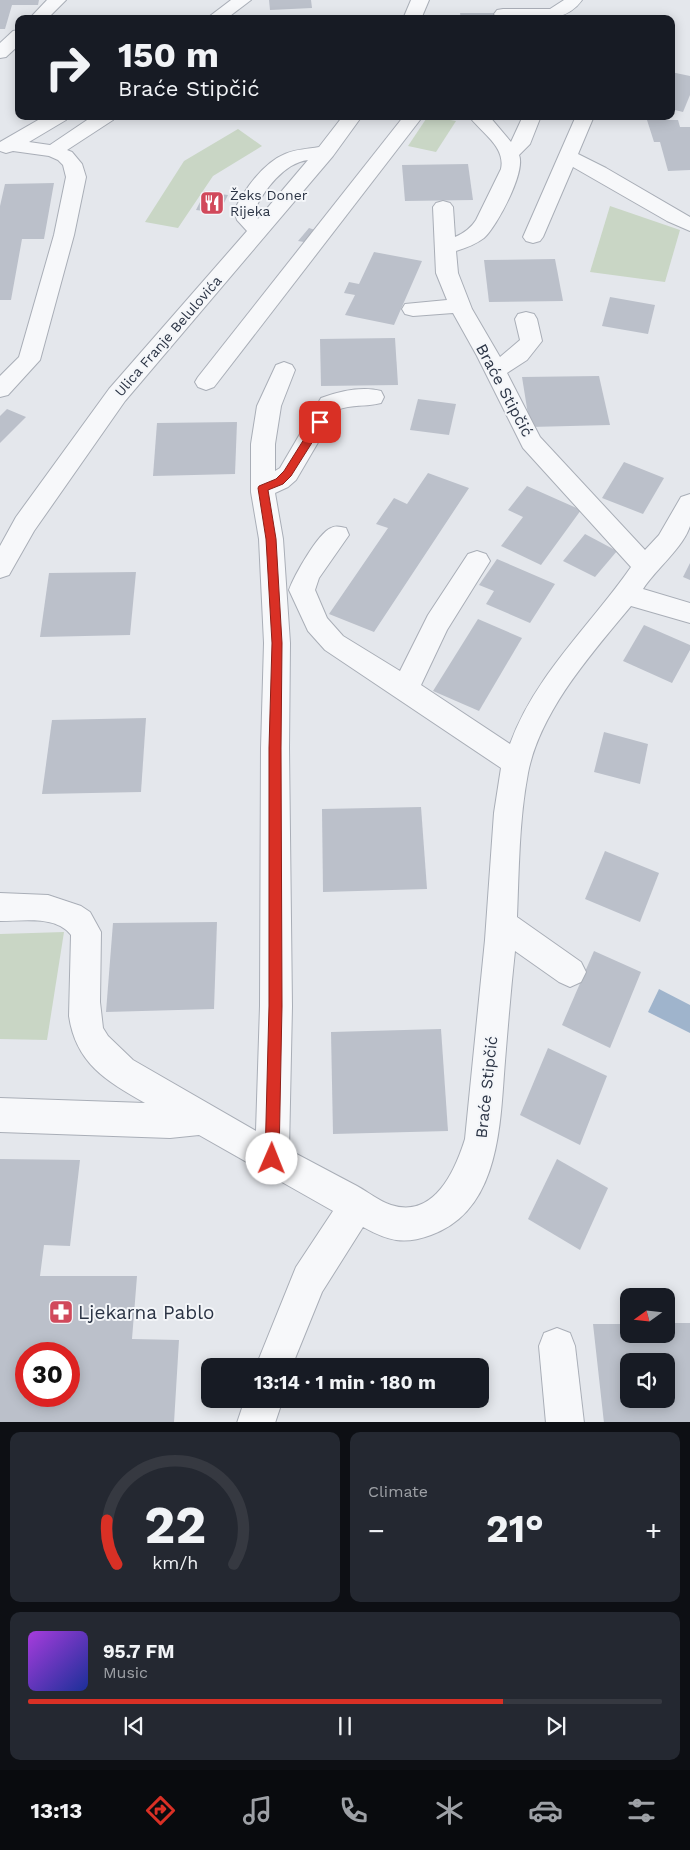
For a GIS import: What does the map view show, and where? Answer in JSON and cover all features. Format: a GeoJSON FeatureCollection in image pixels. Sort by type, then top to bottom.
{"type":"FeatureCollection","features":[{"type":"Feature","properties":{"kind":"street"},"geometry":{"type":"LineString","coordinates":[[40,15],[56,0]]}},
{"type":"Feature","properties":{"kind":"street"},"geometry":{"type":"LineString","coordinates":[[220,15],[242,0]]}},
{"type":"Feature","properties":{"kind":"street"},"geometry":{"type":"LineString","coordinates":[[414,15],[420,0]]}},
{"type":"Feature","properties":{"kind":"street"},"geometry":{"type":"LineString","coordinates":[[503,14],[560,12],[568,8],[573,0]]}},
{"type":"Feature","properties":{"kind":"street"},"geometry":{"type":"LineString","coordinates":[[0,53],[15,40]]}},
{"type":"Feature","properties":{"kind":"street"},"geometry":{"type":"LineString","coordinates":[[6,147],[52,120]]}},
{"type":"Feature","properties":{"kind":"street"},"geometry":{"type":"LineString","coordinates":[[53,151],[100,120]]}},
{"type":"Feature","properties":{"kind":"street","name":"Ulica Franje Belulovića"},"geometry":{"type":"LineString","coordinates":[[0,568],[25,524],[117,395],[326,152],[350,120]]}},
{"type":"Feature","properties":{"kind":"street"},"geometry":{"type":"LineString","coordinates":[[206,382],[411,120]]}},
{"type":"Feature","properties":{"kind":"street"},"geometry":{"type":"LineString","coordinates":[[446,247],[470,238],[479,232],[509,176],[512,163],[510,154],[482,120]]}},
{"type":"Feature","properties":{"kind":"street"},"geometry":{"type":"LineString","coordinates":[[510,154],[520,144],[530,120]]}},
{"type":"Feature","properties":{"kind":"street"},"geometry":{"type":"LineString","coordinates":[[532,236],[583,120]]}},
{"type":"Feature","properties":{"kind":"street"},"geometry":{"type":"LineString","coordinates":[[0,389],[29,360],[64,235],[76,177],[72,164],[65,156],[53,151],[6,147]]}},
{"type":"Feature","properties":{"kind":"street"},"geometry":{"type":"LineString","coordinates":[[568,157],[593,168],[690,225]]}},
{"type":"Feature","properties":{"kind":"street","name":"Braće Stipčić"},"geometry":{"type":"LineString","coordinates":[[443,207],[447,273],[460,306],[531,442],[646,566]]}},
{"type":"Feature","properties":{"kind":"street"},"geometry":{"type":"LineString","coordinates":[[413,309],[460,306]]}},
{"type":"Feature","properties":{"kind":"street"},"geometry":{"type":"LineString","coordinates":[[494,370],[514,360],[531,341],[526,318]]}},
{"type":"Feature","properties":{"kind":"street"},"geometry":{"type":"LineString","coordinates":[[272,1159],[276,1006],[275,748],[277,643],[271,539],[263,488],[263,444],[269,406],[284,370]]}},
{"type":"Feature","properties":{"kind":"street"},"geometry":{"type":"LineString","coordinates":[[263,488],[280,481],[288,474],[329,404],[345,398],[373,397]]}},
{"type":"Feature","properties":{"kind":"street","name":"Braće Stipčić"},"geometry":{"type":"LineString","coordinates":[[0,907],[48,908],[72,915],[81,922],[86,932],[84,1015],[89,1036],[101,1053],[121,1071],[272,1159],[388,1222],[412,1224],[434,1217],[455,1200],[471,1174],[482,1138],[508,813],[517,764],[531,723],[555,684],[597,628],[626,594],[646,566],[668,542],[690,503]]}},
{"type":"Feature","properties":{"kind":"street"},"geometry":{"type":"LineString","coordinates":[[337,535],[307,575],[302,590],[306,603],[317,624],[334,643],[517,764]]}},
{"type":"Feature","properties":{"kind":"street"},"geometry":{"type":"LineString","coordinates":[[406,689],[417,658],[444,610],[477,561]]}},
{"type":"Feature","properties":{"kind":"street"},"geometry":{"type":"LineString","coordinates":[[626,594],[690,614]]}},
{"type":"Feature","properties":{"kind":"street"},"geometry":{"type":"LineString","coordinates":[[500,923],[570,972]]}},
{"type":"Feature","properties":{"kind":"street"},"geometry":{"type":"LineString","coordinates":[[0,1115],[170,1121],[204,1118]]}},
{"type":"Feature","properties":{"kind":"street"},"geometry":{"type":"LineString","coordinates":[[277,1358],[309,1280],[357,1205]]}},
{"type":"Feature","properties":{"kind":"street"},"geometry":{"type":"LineString","coordinates":[[557,1346],[565,1422]]}},
{"type":"Feature","properties":{"kind":"street"},"geometry":{"type":"LineString","coordinates":[[256,1422],[261,1408]]}},
{"type":"Feature","properties":{"kind":"green space"},"geometry":{"type":"Polygon","coordinates":[[[425,120],[456,121],[436,152],[408,146],[425,120]]]}},
{"type":"Feature","properties":{"kind":"green space"},"geometry":{"type":"Polygon","coordinates":[[[238,129],[262,146],[213,176],[178,228],[145,222],[184,161],[238,129]]]}},
{"type":"Feature","properties":{"kind":"green space"},"geometry":{"type":"Polygon","coordinates":[[[610,206],[680,230],[665,282],[590,272],[610,206]]]}},
{"type":"Feature","properties":{"kind":"green space"},"geometry":{"type":"Polygon","coordinates":[[[64,932],[47,1040],[0,1039],[0,934],[64,932]]]}},
{"type":"Feature","properties":{"kind":"water"},"geometry":{"type":"Polygon","coordinates":[[[659,989],[690,1005],[690,1033],[648,1012],[659,989]]]}},
{"type":"Feature","properties":{"kind":"building"},"geometry":{"type":"Polygon","coordinates":[[[0,0],[39,0],[38,5],[12,5],[5,29],[0,29],[0,0]]]}},
{"type":"Feature","properties":{"kind":"building"},"geometry":{"type":"Polygon","coordinates":[[[269,0],[311,0],[312,8],[270,10],[269,0]]]}},
{"type":"Feature","properties":{"kind":"building"},"geometry":{"type":"Polygon","coordinates":[[[460,13],[498,13],[498,15],[460,15],[460,13]]]}},
{"type":"Feature","properties":{"kind":"building"},"geometry":{"type":"Polygon","coordinates":[[[675,73],[690,76],[690,95],[683,112],[675,110],[675,73]]]}},
{"type":"Feature","properties":{"kind":"building"},"geometry":{"type":"Polygon","coordinates":[[[647,120],[678,120],[680,127],[690,127],[690,170],[668,171],[660,142],[654,142],[647,120]]]}},
{"type":"Feature","properties":{"kind":"building"},"geometry":{"type":"Polygon","coordinates":[[[468,164],[473,200],[405,201],[402,165],[468,164]]]}},
{"type":"Feature","properties":{"kind":"building"},"geometry":{"type":"Polygon","coordinates":[[[54,183],[44,239],[22,239],[11,300],[0,300],[0,206],[5,184],[54,183]]]}},
{"type":"Feature","properties":{"kind":"building","name":"Žeks Doner Rijeka"},"geometry":{"type":"Polygon","coordinates":[[[205,192],[228,195],[219,213],[196,210],[205,192]]]}},
{"type":"Feature","properties":{"kind":"building"},"geometry":{"type":"Polygon","coordinates":[[[309,228],[315,230],[304,242],[298,241],[309,228]]]}},
{"type":"Feature","properties":{"kind":"building"},"geometry":{"type":"Polygon","coordinates":[[[374,252],[422,261],[394,325],[345,315],[355,295],[344,293],[349,282],[359,284],[374,252]]]}},
{"type":"Feature","properties":{"kind":"building"},"geometry":{"type":"Polygon","coordinates":[[[555,259],[563,301],[489,302],[484,260],[555,259]]]}},
{"type":"Feature","properties":{"kind":"building"},"geometry":{"type":"Polygon","coordinates":[[[610,297],[655,305],[648,334],[602,326],[610,297]]]}},
{"type":"Feature","properties":{"kind":"building"},"geometry":{"type":"Polygon","coordinates":[[[395,338],[398,385],[321,386],[320,339],[395,338]]]}},
{"type":"Feature","properties":{"kind":"building"},"geometry":{"type":"Polygon","coordinates":[[[599,376],[610,425],[530,427],[522,377],[599,376]]]}},
{"type":"Feature","properties":{"kind":"building"},"geometry":{"type":"Polygon","coordinates":[[[418,399],[456,404],[449,435],[410,430],[418,399]]]}},
{"type":"Feature","properties":{"kind":"building"},"geometry":{"type":"Polygon","coordinates":[[[7,409],[26,417],[0,443],[0,416],[7,409]]]}},
{"type":"Feature","properties":{"kind":"building"},"geometry":{"type":"Polygon","coordinates":[[[237,422],[235,474],[153,476],[157,423],[237,422]]]}},
{"type":"Feature","properties":{"kind":"building"},"geometry":{"type":"Polygon","coordinates":[[[624,462],[664,478],[643,514],[602,498],[624,462]]]}},
{"type":"Feature","properties":{"kind":"building"},"geometry":{"type":"Polygon","coordinates":[[[428,473],[469,488],[374,632],[329,614],[388,528],[376,524],[394,498],[407,504],[428,473]]]}},
{"type":"Feature","properties":{"kind":"building"},"geometry":{"type":"Polygon","coordinates":[[[527,486],[581,510],[541,565],[501,546],[523,517],[508,510],[527,486]]]}},
{"type":"Feature","properties":{"kind":"building"},"geometry":{"type":"Polygon","coordinates":[[[585,534],[617,551],[595,577],[563,561],[585,534]]]}},
{"type":"Feature","properties":{"kind":"building"},"geometry":{"type":"Polygon","coordinates":[[[497,559],[555,584],[530,623],[486,604],[494,591],[479,585],[497,559]]]}},
{"type":"Feature","properties":{"kind":"building"},"geometry":{"type":"Polygon","coordinates":[[[690,563],[690,580],[683,577],[690,563]]]}},
{"type":"Feature","properties":{"kind":"building"},"geometry":{"type":"Polygon","coordinates":[[[136,572],[130,635],[40,637],[49,573],[136,572]]]}},
{"type":"Feature","properties":{"kind":"building"},"geometry":{"type":"Polygon","coordinates":[[[478,619],[522,638],[479,711],[433,691],[478,619]]]}},
{"type":"Feature","properties":{"kind":"building"},"geometry":{"type":"Polygon","coordinates":[[[644,625],[690,645],[690,650],[672,683],[623,661],[644,625]]]}},
{"type":"Feature","properties":{"kind":"building"},"geometry":{"type":"Polygon","coordinates":[[[146,718],[141,792],[42,794],[52,720],[146,718]]]}},
{"type":"Feature","properties":{"kind":"building"},"geometry":{"type":"Polygon","coordinates":[[[604,732],[648,744],[640,784],[594,772],[604,732]]]}},
{"type":"Feature","properties":{"kind":"building"},"geometry":{"type":"Polygon","coordinates":[[[421,807],[427,889],[323,892],[322,809],[421,807]]]}},
{"type":"Feature","properties":{"kind":"building"},"geometry":{"type":"Polygon","coordinates":[[[605,851],[659,873],[640,922],[585,899],[605,851]]]}},
{"type":"Feature","properties":{"kind":"building"},"geometry":{"type":"Polygon","coordinates":[[[217,922],[214,1009],[106,1012],[113,923],[217,922]]]}},
{"type":"Feature","properties":{"kind":"building"},"geometry":{"type":"Polygon","coordinates":[[[594,951],[641,972],[610,1048],[562,1025],[594,951]]]}},
{"type":"Feature","properties":{"kind":"building"},"geometry":{"type":"Polygon","coordinates":[[[441,1029],[448,1131],[333,1134],[331,1032],[441,1029]]]}},
{"type":"Feature","properties":{"kind":"building"},"geometry":{"type":"Polygon","coordinates":[[[548,1048],[607,1076],[580,1145],[520,1115],[548,1048]]]}},
{"type":"Feature","properties":{"kind":"building"},"geometry":{"type":"Polygon","coordinates":[[[0,1159],[80,1160],[70,1246],[44,1245],[40,1276],[137,1276],[132,1339],[179,1340],[174,1422],[0,1422],[0,1159]]]}},
{"type":"Feature","properties":{"kind":"building"},"geometry":{"type":"Polygon","coordinates":[[[557,1159],[608,1188],[580,1250],[528,1219],[557,1159]]]}},
{"type":"Feature","properties":{"kind":"building"},"geometry":{"type":"Polygon","coordinates":[[[675,1323],[690,1323],[690,1422],[604,1422],[593,1324],[620,1324],[620,1343],[675,1343],[675,1323]]]}},
{"type":"Feature","properties":{"kind":"place","name":"Žeks Doner Rijeka"},"geometry":{"type":"Point","coordinates":[212,203]}},
{"type":"Feature","properties":{"kind":"place","name":"Ljekarna Pablo"},"geometry":{"type":"Point","coordinates":[61,1312]}},
{"type":"Feature","properties":{"kind":"route"},"geometry":{"type":"LineString","coordinates":[[272,1159],[276,1006],[275,748],[277,643],[271,539],[263,488],[280,481],[288,474],[320,422]]}}]}
